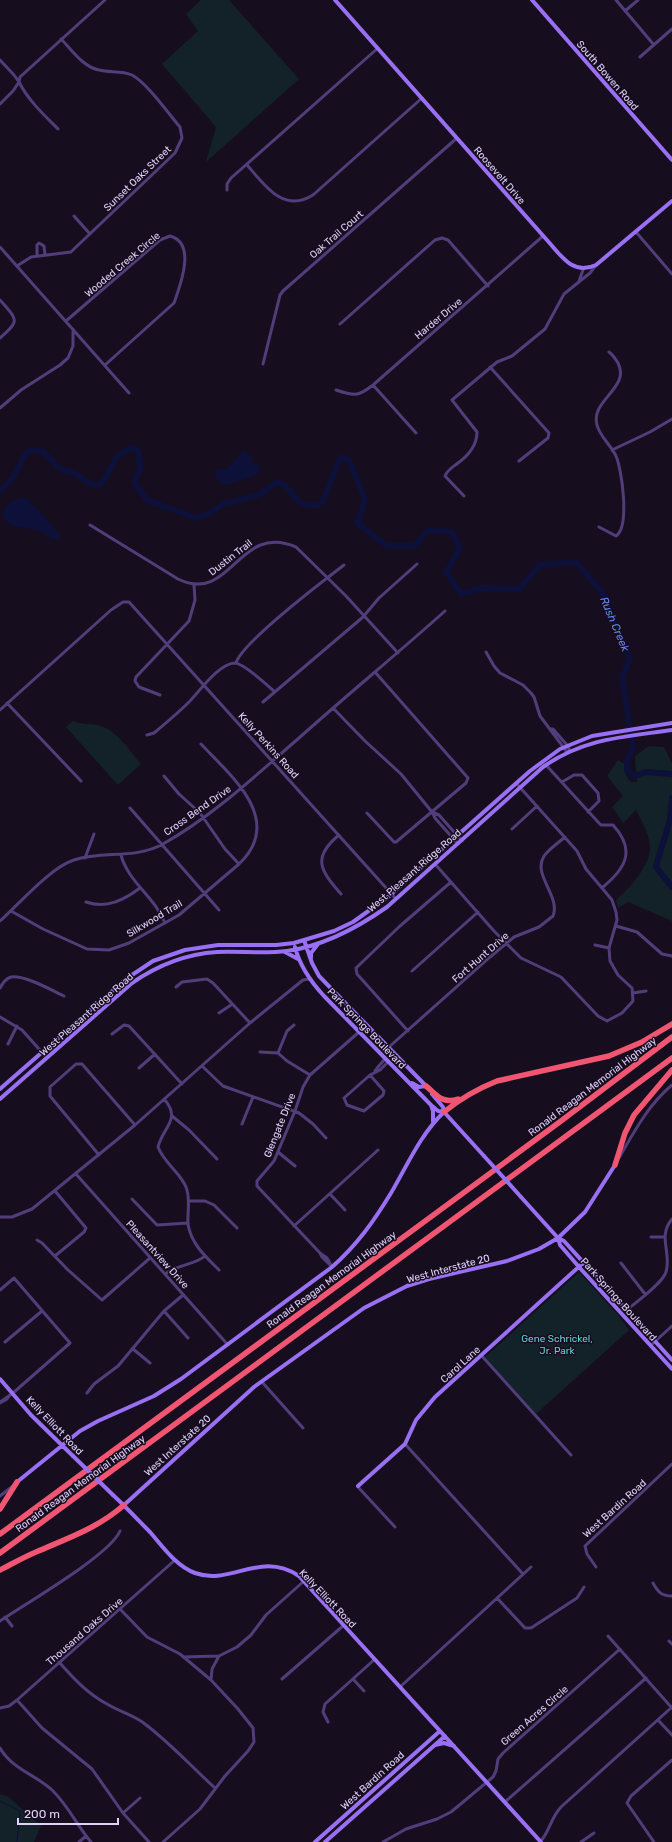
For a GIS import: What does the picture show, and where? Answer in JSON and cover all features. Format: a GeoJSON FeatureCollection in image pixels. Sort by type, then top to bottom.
{"type":"FeatureCollection","features":[{"type":"Feature","properties":{"kind":"highway"},"geometry":{"type":"LineString","coordinates":[[444,1112],[462,1098],[497,1081],[609,1056],[642,1042],[672,1024]]}},
{"type":"Feature","properties":{"kind":"highway","name":"Ronald Reagan Memorial Highway"},"geometry":{"type":"LineString","coordinates":[[0,1534],[561,1121],[672,1037]]}},
{"type":"Feature","properties":{"kind":"highway","name":"Ronald Reagan Memorial Highway"},"geometry":{"type":"LineString","coordinates":[[0,1553],[672,1058]]}},
{"type":"Feature","properties":{"kind":"highway"},"geometry":{"type":"LineString","coordinates":[[615,1165],[625,1133],[642,1104],[672,1070]]}},
{"type":"Feature","properties":{"kind":"highway"},"geometry":{"type":"LineString","coordinates":[[426,1086],[441,1100],[446,1101],[462,1098]]}},
{"type":"Feature","properties":{"kind":"highway"},"geometry":{"type":"LineString","coordinates":[[625,1133],[631,1138]]}},
{"type":"Feature","properties":{"kind":"highway"},"geometry":{"type":"LineString","coordinates":[[0,1509],[17,1482]]}},
{"type":"Feature","properties":{"kind":"highway"},"geometry":{"type":"LineString","coordinates":[[0,1570],[35,1552],[92,1528],[124,1505]]}},
{"type":"Feature","properties":{"kind":"main road","name":"Roosevelt Drive"},"geometry":{"type":"LineString","coordinates":[[335,0],[543,236],[571,265],[583,270]]}},
{"type":"Feature","properties":{"kind":"main road","name":"South Bowen Road"},"geometry":{"type":"LineString","coordinates":[[532,0],[672,160]]}},
{"type":"Feature","properties":{"kind":"main road"},"geometry":{"type":"LineString","coordinates":[[583,270],[596,265],[672,201]]}},
{"type":"Feature","properties":{"kind":"main road","name":"West Pleasant Ridge Road"},"geometry":{"type":"LineString","coordinates":[[0,1089],[126,979],[153,961],[185,950],[203,947],[218,945],[258,946],[294,943],[334,931],[353,922],[392,894],[516,783],[541,762],[566,746],[592,736],[672,723]]}},
{"type":"Feature","properties":{"kind":"main road","name":"West Pleasant Ridge Road"},"geometry":{"type":"LineString","coordinates":[[0,1099],[132,983],[147,972],[180,958],[217,952],[253,953],[282,951],[306,947],[320,943],[350,930],[369,920],[396,899],[546,765],[569,751],[603,740],[672,730]]}},
{"type":"Feature","properties":{"kind":"main road","name":"Park Springs Boulevard"},"geometry":{"type":"LineString","coordinates":[[304,940],[312,965],[329,987],[426,1086],[442,1107],[444,1112],[520,1197],[558,1238],[564,1241],[672,1360]]}},
{"type":"Feature","properties":{"kind":"main road","name":"Park Springs Boulevard"},"geometry":{"type":"LineString","coordinates":[[294,943],[299,959],[309,979],[324,996],[431,1105],[438,1111],[444,1112]]}},
{"type":"Feature","properties":{"kind":"main road"},"geometry":{"type":"LineString","coordinates":[[312,965],[311,952],[320,943]]}},
{"type":"Feature","properties":{"kind":"main road"},"geometry":{"type":"LineString","coordinates":[[282,951],[292,954],[299,959]]}},
{"type":"Feature","properties":{"kind":"main road"},"geometry":{"type":"LineString","coordinates":[[404,1077],[418,1087],[426,1086]]}},
{"type":"Feature","properties":{"kind":"main road"},"geometry":{"type":"LineString","coordinates":[[431,1105],[433,1111],[433,1123]]}},
{"type":"Feature","properties":{"kind":"main road"},"geometry":{"type":"LineString","coordinates":[[17,1482],[62,1445],[90,1425],[166,1389],[228,1345],[332,1267],[366,1233],[418,1144],[433,1123],[444,1112]]}},
{"type":"Feature","properties":{"kind":"main road","name":"West Interstate 20"},"geometry":{"type":"LineString","coordinates":[[124,1505],[233,1406],[262,1382],[315,1342],[376,1301],[420,1282],[523,1256],[558,1238],[585,1212],[615,1165]]}},
{"type":"Feature","properties":{"kind":"main road","name":"Park Springs Boulevard"},"geometry":{"type":"LineString","coordinates":[[558,1238],[560,1245],[579,1267],[672,1369]]}},
{"type":"Feature","properties":{"kind":"main road","name":"Carol Lane"},"geometry":{"type":"LineString","coordinates":[[358,1486],[405,1444],[416,1420],[435,1397],[583,1263]]}},
{"type":"Feature","properties":{"kind":"main road","name":"Kelly Elliott Road"},"geometry":{"type":"LineString","coordinates":[[0,1379],[11,1394],[124,1505],[175,1560],[188,1570],[204,1575],[218,1575],[261,1566],[275,1566],[290,1571],[304,1581],[455,1746],[540,1842]]}},
{"type":"Feature","properties":{"kind":"main road"},"geometry":{"type":"LineString","coordinates":[[432,1721],[434,1730],[433,1737]]}},
{"type":"Feature","properties":{"kind":"main road","name":"West Bardin Road"},"geometry":{"type":"LineString","coordinates":[[315,1842],[440,1731]]}},
{"type":"Feature","properties":{"kind":"main road","name":"West Bardin Road"},"geometry":{"type":"LineString","coordinates":[[325,1842],[445,1736]]}},
{"type":"Feature","properties":{"kind":"main road"},"geometry":{"type":"LineString","coordinates":[[435,1745],[444,1743],[455,1746]]}},
{"type":"Feature","properties":{"kind":"street"},"geometry":{"type":"LineString","coordinates":[[0,104],[13,91],[24,73],[105,0]]}},
{"type":"Feature","properties":{"kind":"street"},"geometry":{"type":"LineString","coordinates":[[616,0],[654,45]]}},
{"type":"Feature","properties":{"kind":"street"},"geometry":{"type":"LineString","coordinates":[[625,11],[638,0]]}},
{"type":"Feature","properties":{"kind":"street"},"geometry":{"type":"LineString","coordinates":[[640,57],[672,29]]}},
{"type":"Feature","properties":{"kind":"street","name":"Sunset Oaks Street"},"geometry":{"type":"LineString","coordinates":[[17,266],[28,258],[37,255],[70,252],[176,153],[182,142],[180,127],[140,81],[125,72],[98,70],[92,68],[82,61],[61,39]]}},
{"type":"Feature","properties":{"kind":"street"},"geometry":{"type":"LineString","coordinates":[[227,190],[227,184],[247,165],[378,48]]}},
{"type":"Feature","properties":{"kind":"street"},"geometry":{"type":"LineString","coordinates":[[0,60],[14,75],[40,111],[58,129]]}},
{"type":"Feature","properties":{"kind":"street"},"geometry":{"type":"LineString","coordinates":[[247,165],[276,196],[287,200],[302,201],[313,195],[422,98]]}},
{"type":"Feature","properties":{"kind":"street","name":"Oak Trail Court"},"geometry":{"type":"LineString","coordinates":[[263,364],[280,295],[283,291],[457,138]]}},
{"type":"Feature","properties":{"kind":"street"},"geometry":{"type":"LineString","coordinates":[[74,216],[90,234]]}},
{"type":"Feature","properties":{"kind":"street"},"geometry":{"type":"LineString","coordinates":[[636,232],[672,274]]}},
{"type":"Feature","properties":{"kind":"street","name":"Wooded Creek Circle"},"geometry":{"type":"LineString","coordinates":[[66,321],[160,240],[170,236],[178,240],[183,248],[185,267],[174,303],[104,365]]}},
{"type":"Feature","properties":{"kind":"street","name":"Harder Drive"},"geometry":{"type":"LineString","coordinates":[[336,390],[355,395],[365,392],[488,286],[543,236]]}},
{"type":"Feature","properties":{"kind":"street"},"geometry":{"type":"LineString","coordinates":[[340,324],[435,240],[442,238],[448,240],[488,286]]}},
{"type":"Feature","properties":{"kind":"street"},"geometry":{"type":"LineString","coordinates":[[37,255],[36,250],[40,244],[44,246],[45,255]]}},
{"type":"Feature","properties":{"kind":"street"},"geometry":{"type":"LineString","coordinates":[[0,247],[129,393]]}},
{"type":"Feature","properties":{"kind":"street"},"geometry":{"type":"LineString","coordinates":[[464,496],[445,476],[447,470],[460,462],[475,445],[477,432],[452,400],[497,362],[512,356],[545,328],[564,294],[590,273],[596,265]]}},
{"type":"Feature","properties":{"kind":"street"},"geometry":{"type":"LineString","coordinates":[[578,282],[583,270]]}},
{"type":"Feature","properties":{"kind":"street"},"geometry":{"type":"LineString","coordinates":[[0,300],[14,316],[15,323],[13,327],[0,338]]}},
{"type":"Feature","properties":{"kind":"street"},"geometry":{"type":"LineString","coordinates":[[0,408],[21,390],[60,365],[68,358],[73,346],[73,329]]}},
{"type":"Feature","properties":{"kind":"street"},"geometry":{"type":"LineString","coordinates":[[599,527],[616,536],[621,529],[624,511],[621,473],[612,450],[599,431],[596,421],[597,412],[620,379],[620,367],[614,355],[608,352]]}},
{"type":"Feature","properties":{"kind":"street"},"geometry":{"type":"LineString","coordinates":[[490,368],[549,433],[548,438],[519,462]]}},
{"type":"Feature","properties":{"kind":"street"},"geometry":{"type":"LineString","coordinates":[[374,385],[416,433]]}},
{"type":"Feature","properties":{"kind":"street"},"geometry":{"type":"LineString","coordinates":[[612,450],[650,432],[672,419]]}},
{"type":"Feature","properties":{"kind":"street"},"geometry":{"type":"LineString","coordinates":[[90,525],[178,579],[194,585],[195,593],[191,616],[185,626],[155,654],[150,662],[138,673],[134,681],[139,687],[160,695]]}},
{"type":"Feature","properties":{"kind":"street","name":"Dustin Trail"},"geometry":{"type":"LineString","coordinates":[[194,585],[203,585],[213,581],[254,548],[262,544],[274,542],[288,543],[296,546],[398,653]]}},
{"type":"Feature","properties":{"kind":"street"},"geometry":{"type":"LineString","coordinates":[[263,702],[363,616],[379,598],[417,564]]}},
{"type":"Feature","properties":{"kind":"street"},"geometry":{"type":"LineString","coordinates":[[146,735],[154,733],[190,702],[204,685],[225,666],[236,663],[242,651],[344,565]]}},
{"type":"Feature","properties":{"kind":"street","name":"Kelly Perkins Road"},"geometry":{"type":"LineString","coordinates":[[7,703],[111,610],[123,602],[129,602],[396,899]]}},
{"type":"Feature","properties":{"kind":"street","name":"Cross Bend Drive"},"geometry":{"type":"LineString","coordinates":[[0,921],[62,866],[75,859],[144,852],[162,844],[203,817],[242,788],[273,762],[445,611]]}},
{"type":"Feature","properties":{"kind":"street"},"geometry":{"type":"LineString","coordinates":[[486,652],[500,673],[523,685],[531,693],[534,697],[540,716],[550,729],[553,729],[569,751]]}},
{"type":"Feature","properties":{"kind":"street"},"geometry":{"type":"LineString","coordinates":[[236,663],[260,679],[274,692]]}},
{"type":"Feature","properties":{"kind":"street"},"geometry":{"type":"LineString","coordinates":[[367,813],[389,839],[396,842],[466,783],[468,778],[375,672]]}},
{"type":"Feature","properties":{"kind":"street"},"geometry":{"type":"LineString","coordinates":[[0,710],[7,703],[81,781]]}},
{"type":"Feature","properties":{"kind":"street"},"geometry":{"type":"LineString","coordinates":[[333,708],[365,741],[402,774],[432,812],[439,815],[460,842]]}},
{"type":"Feature","properties":{"kind":"street","name":"Silkwood Trail"},"geometry":{"type":"LineString","coordinates":[[11,910],[43,929],[78,945],[94,950],[118,948],[179,915],[205,894],[239,864],[252,849],[257,830],[255,812],[242,788],[201,744]]}},
{"type":"Feature","properties":{"kind":"street"},"geometry":{"type":"LineString","coordinates":[[546,765],[601,825],[613,824],[624,837],[626,851],[625,860],[621,869],[603,887]]}},
{"type":"Feature","properties":{"kind":"street"},"geometry":{"type":"LineString","coordinates":[[562,782],[574,775],[582,775],[598,793],[599,801],[588,812]]}},
{"type":"Feature","properties":{"kind":"street"},"geometry":{"type":"LineString","coordinates":[[164,776],[178,794],[203,817],[225,849],[239,864]]}},
{"type":"Feature","properties":{"kind":"street"},"geometry":{"type":"LineString","coordinates":[[435,864],[507,944],[525,961],[550,970],[561,977],[598,1016],[604,1020],[610,1020],[622,1013],[633,1001],[633,993],[632,988],[613,968],[610,948],[616,926],[616,912],[614,904],[603,887],[588,872],[577,851],[516,783]]}},
{"type":"Feature","properties":{"kind":"street"},"geometry":{"type":"LineString","coordinates":[[512,829],[537,806]]}},
{"type":"Feature","properties":{"kind":"street"},"geometry":{"type":"LineString","coordinates":[[130,808],[219,910]]}},
{"type":"Feature","properties":{"kind":"street"},"geometry":{"type":"LineString","coordinates":[[85,858],[94,834]]}},
{"type":"Feature","properties":{"kind":"street"},"geometry":{"type":"LineString","coordinates":[[339,835],[326,847],[321,860],[324,872],[341,894]]}},
{"type":"Feature","properties":{"kind":"street","name":"Fort Hunt Drive"},"geometry":{"type":"LineString","coordinates":[[389,1047],[514,937],[539,927],[553,916],[555,903],[542,872],[541,865],[546,854],[565,837]]}},
{"type":"Feature","properties":{"kind":"street"},"geometry":{"type":"LineString","coordinates":[[121,855],[124,868],[158,909],[165,923]]}},
{"type":"Feature","properties":{"kind":"street"},"geometry":{"type":"LineString","coordinates":[[408,1031],[357,974],[356,968],[400,926],[451,882]]}},
{"type":"Feature","properties":{"kind":"street"},"geometry":{"type":"LineString","coordinates":[[86,902],[96,904],[114,903],[128,897],[140,888]]}},
{"type":"Feature","properties":{"kind":"street"},"geometry":{"type":"LineString","coordinates":[[412,971],[478,912]]}},
{"type":"Feature","properties":{"kind":"street"},"geometry":{"type":"LineString","coordinates":[[616,926],[637,932],[662,954],[672,956]]}},
{"type":"Feature","properties":{"kind":"street"},"geometry":{"type":"LineString","coordinates":[[595,945],[610,948]]}},
{"type":"Feature","properties":{"kind":"street"},"geometry":{"type":"LineString","coordinates":[[0,988],[6,980],[11,977],[42,986],[64,996]]}},
{"type":"Feature","properties":{"kind":"street"},"geometry":{"type":"LineString","coordinates":[[176,987],[182,982],[207,979],[213,983],[250,1023]]}},
{"type":"Feature","properties":{"kind":"street"},"geometry":{"type":"LineString","coordinates":[[0,1217],[6,1218],[32,1209],[135,1125],[250,1023],[303,980],[309,979]]}},
{"type":"Feature","properties":{"kind":"street"},"geometry":{"type":"LineString","coordinates":[[633,993],[646,991]]}},
{"type":"Feature","properties":{"kind":"street"},"geometry":{"type":"LineString","coordinates":[[218,1013],[231,1004]]}},
{"type":"Feature","properties":{"kind":"street"},"geometry":{"type":"LineString","coordinates":[[0,1017],[17,1026],[47,1058]]}},
{"type":"Feature","properties":{"kind":"street"},"geometry":{"type":"LineString","coordinates":[[112,1034],[122,1026],[127,1025],[182,1084]]}},
{"type":"Feature","properties":{"kind":"street"},"geometry":{"type":"LineString","coordinates":[[278,1053],[287,1031],[294,1025]]}},
{"type":"Feature","properties":{"kind":"street","name":"Glengate Drive"},"geometry":{"type":"LineString","coordinates":[[332,1267],[294,1226],[257,1184],[257,1182],[269,1168],[278,1152],[303,1087],[310,1075],[367,1025]]}},
{"type":"Feature","properties":{"kind":"street"},"geometry":{"type":"LineString","coordinates":[[8,1044],[17,1026]]}},
{"type":"Feature","properties":{"kind":"street"},"geometry":{"type":"LineString","coordinates":[[260,1052],[278,1053],[287,1061],[310,1075]]}},
{"type":"Feature","properties":{"kind":"street"},"geometry":{"type":"LineString","coordinates":[[139,1068],[155,1054]]}},
{"type":"Feature","properties":{"kind":"street"},"geometry":{"type":"LineString","coordinates":[[370,1075],[384,1091],[383,1096],[366,1110],[362,1111],[347,1105],[344,1098],[378,1067],[387,1061]]}},
{"type":"Feature","properties":{"kind":"street"},"geometry":{"type":"LineString","coordinates":[[99,1155],[48,1092],[50,1087],[55,1082],[76,1064],[80,1063],[135,1125]]}},
{"type":"Feature","properties":{"kind":"street"},"geometry":{"type":"LineString","coordinates":[[202,1066],[223,1086],[295,1111],[308,1119],[326,1138]]}},
{"type":"Feature","properties":{"kind":"street","name":"West Interstate 20"},"geometry":{"type":"LineString","coordinates":[[615,1165],[634,1131],[646,1114],[672,1085]]}},
{"type":"Feature","properties":{"kind":"street"},"geometry":{"type":"LineString","coordinates":[[242,1124],[253,1097]]}},
{"type":"Feature","properties":{"kind":"street"},"geometry":{"type":"LineString","coordinates":[[164,1099],[170,1108],[172,1116],[189,1130],[217,1159]]}},
{"type":"Feature","properties":{"kind":"street"},"geometry":{"type":"LineString","coordinates":[[172,1116],[158,1147],[161,1155],[184,1184],[190,1201],[188,1223],[193,1240],[205,1256],[219,1270]]}},
{"type":"Feature","properties":{"kind":"street"},"geometry":{"type":"LineString","coordinates":[[294,1226],[378,1150]]}},
{"type":"Feature","properties":{"kind":"street"},"geometry":{"type":"LineString","coordinates":[[278,1152],[295,1166]]}},
{"type":"Feature","properties":{"kind":"street","name":"Pleasantview Drive"},"geometry":{"type":"LineString","coordinates":[[76,1174],[228,1345]]}},
{"type":"Feature","properties":{"kind":"street"},"geometry":{"type":"LineString","coordinates":[[55,1191],[86,1228],[84,1232],[55,1256]]}},
{"type":"Feature","properties":{"kind":"street"},"geometry":{"type":"LineString","coordinates":[[330,1194],[345,1210]]}},
{"type":"Feature","properties":{"kind":"street"},"geometry":{"type":"LineString","coordinates":[[132,1198],[157,1225],[188,1223]]}},
{"type":"Feature","properties":{"kind":"street"},"geometry":{"type":"LineString","coordinates":[[190,1201],[205,1201],[214,1205],[237,1228]]}},
{"type":"Feature","properties":{"kind":"street"},"geometry":{"type":"LineString","coordinates":[[626,1310],[661,1280],[666,1272],[664,1237],[665,1230],[672,1219]]}},
{"type":"Feature","properties":{"kind":"street"},"geometry":{"type":"LineString","coordinates":[[651,1237],[664,1237]]}},
{"type":"Feature","properties":{"kind":"street"},"geometry":{"type":"LineString","coordinates":[[37,1240],[102,1300],[150,1258]]}},
{"type":"Feature","properties":{"kind":"street"},"geometry":{"type":"LineString","coordinates":[[165,1274],[179,1266],[198,1261],[205,1256]]}},
{"type":"Feature","properties":{"kind":"street"},"geometry":{"type":"LineString","coordinates":[[621,1263],[646,1294]]}},
{"type":"Feature","properties":{"kind":"street"},"geometry":{"type":"LineString","coordinates":[[0,1290],[14,1278],[70,1342],[0,1403]]}},
{"type":"Feature","properties":{"kind":"street"},"geometry":{"type":"LineString","coordinates":[[87,1393],[94,1384],[118,1366],[164,1311],[183,1295]]}},
{"type":"Feature","properties":{"kind":"street"},"geometry":{"type":"LineString","coordinates":[[6,1342],[42,1311]]}},
{"type":"Feature","properties":{"kind":"street"},"geometry":{"type":"LineString","coordinates":[[164,1311],[188,1338]]}},
{"type":"Feature","properties":{"kind":"street"},"geometry":{"type":"LineString","coordinates":[[651,1345],[672,1326]]}},
{"type":"Feature","properties":{"kind":"street"},"geometry":{"type":"LineString","coordinates":[[133,1349],[150,1363]]}},
{"type":"Feature","properties":{"kind":"street"},"geometry":{"type":"LineString","coordinates":[[482,1355],[571,1456]]}},
{"type":"Feature","properties":{"kind":"street"},"geometry":{"type":"LineString","coordinates":[[262,1382],[303,1428]]}},
{"type":"Feature","properties":{"kind":"street"},"geometry":{"type":"LineString","coordinates":[[405,1444],[524,1574]]}},
{"type":"Feature","properties":{"kind":"street","name":"West Bardin Road"},"geometry":{"type":"LineString","coordinates":[[596,1567],[587,1554],[585,1546],[672,1464]]}},
{"type":"Feature","properties":{"kind":"street"},"geometry":{"type":"LineString","coordinates":[[0,1496],[17,1482]]}},
{"type":"Feature","properties":{"kind":"street"},"geometry":{"type":"LineString","coordinates":[[358,1486],[396,1527]]}},
{"type":"Feature","properties":{"kind":"street"},"geometry":{"type":"LineString","coordinates":[[0,1621],[87,1563],[117,1539],[120,1531]]}},
{"type":"Feature","properties":{"kind":"street","name":"Thousand Oaks Drive"},"geometry":{"type":"LineString","coordinates":[[0,1708],[9,1706],[18,1700],[175,1560]]}},
{"type":"Feature","properties":{"kind":"street"},"geometry":{"type":"LineString","coordinates":[[400,1687],[531,1567]]}},
{"type":"Feature","properties":{"kind":"street"},"geometry":{"type":"LineString","coordinates":[[183,1657],[218,1656],[230,1651],[244,1642],[266,1615],[304,1581]]}},
{"type":"Feature","properties":{"kind":"street"},"geometry":{"type":"LineString","coordinates":[[653,1582],[659,1593],[664,1596],[672,1596]]}},
{"type":"Feature","properties":{"kind":"street"},"geometry":{"type":"LineString","coordinates":[[497,1598],[527,1629],[542,1622],[577,1598],[584,1587]]}},
{"type":"Feature","properties":{"kind":"street"},"geometry":{"type":"LineString","coordinates":[[120,1609],[147,1637],[183,1657],[210,1680],[250,1723],[254,1732],[254,1742],[248,1752],[215,1788],[200,1809],[163,1842]]}},
{"type":"Feature","properties":{"kind":"street"},"geometry":{"type":"LineString","coordinates":[[5,1617],[12,1626]]}},
{"type":"Feature","properties":{"kind":"street"},"geometry":{"type":"LineString","coordinates":[[282,1680],[344,1625]]}},
{"type":"Feature","properties":{"kind":"street"},"geometry":{"type":"LineString","coordinates":[[540,1842],[547,1833],[551,1819],[561,1807],[672,1708],[608,1636]]}},
{"type":"Feature","properties":{"kind":"street"},"geometry":{"type":"LineString","coordinates":[[669,1641],[672,1644]]}},
{"type":"Feature","properties":{"kind":"street","name":"Green Acres Circle"},"geometry":{"type":"LineString","coordinates":[[383,1842],[416,1825],[445,1816],[487,1783],[496,1771],[498,1759],[503,1753],[620,1649]]}},
{"type":"Feature","properties":{"kind":"street"},"geometry":{"type":"LineString","coordinates":[[210,1680],[212,1669],[218,1656]]}},
{"type":"Feature","properties":{"kind":"street"},"geometry":{"type":"LineString","coordinates":[[328,1722],[324,1712],[324,1706],[375,1659]]}},
{"type":"Feature","properties":{"kind":"street"},"geometry":{"type":"LineString","coordinates":[[59,1662],[81,1686],[112,1707],[136,1718],[154,1730],[215,1788]]}},
{"type":"Feature","properties":{"kind":"street"},"geometry":{"type":"LineString","coordinates":[[505,1802],[646,1678]]}},
{"type":"Feature","properties":{"kind":"street"},"geometry":{"type":"LineString","coordinates":[[353,1679],[364,1691]]}},
{"type":"Feature","properties":{"kind":"street"},"geometry":{"type":"LineString","coordinates":[[18,1700],[42,1728],[67,1747],[96,1775],[123,1812],[149,1842]]}},
{"type":"Feature","properties":{"kind":"street"},"geometry":{"type":"LineString","coordinates":[[658,1720],[672,1735]]}},
{"type":"Feature","properties":{"kind":"street"},"geometry":{"type":"LineString","coordinates":[[0,1750],[10,1762],[40,1780],[53,1791],[67,1806],[91,1842]]}},
{"type":"Feature","properties":{"kind":"street"},"geometry":{"type":"LineString","coordinates":[[654,1842],[627,1806],[627,1803],[631,1796],[672,1760]]}},
{"type":"Feature","properties":{"kind":"street"},"geometry":{"type":"LineString","coordinates":[[96,1775],[100,1771]]}},
{"type":"Feature","properties":{"kind":"street"},"geometry":{"type":"LineString","coordinates":[[123,1812],[140,1798]]}},
{"type":"Feature","properties":{"kind":"street"},"geometry":{"type":"LineString","coordinates":[[581,1842],[594,1833]]}},
{"type":"Feature","properties":{"kind":"street"},"geometry":{"type":"LineString","coordinates":[[79,1842],[86,1836]]}},
{"type":"Feature","properties":{"kind":"green space"},"geometry":{"type":"Polygon","coordinates":[[[201,0],[229,0],[299,79],[206,162],[216,127],[162,64],[198,31],[186,14],[201,0]]]}},
{"type":"Feature","properties":{"kind":"green space"},"geometry":{"type":"Polygon","coordinates":[[[73,721],[98,725],[107,729],[123,742],[141,764],[118,785],[66,727],[73,721]]]}},
{"type":"Feature","properties":{"kind":"green space"},"geometry":{"type":"Polygon","coordinates":[[[649,746],[664,747],[672,763],[672,921],[628,902],[618,908],[616,900],[627,890],[643,869],[649,855],[650,843],[636,810],[623,823],[612,807],[623,796],[607,776],[618,760],[625,764],[624,771],[629,780],[631,782],[637,782],[635,756],[649,746]]]}},
{"type":"Feature","properties":{"kind":"green space","name":"Gene Schrickel, Jr. Park"},"geometry":{"type":"Polygon","coordinates":[[[579,1272],[619,1316],[629,1330],[536,1414],[485,1357],[579,1272]]]}},
{"type":"Feature","properties":{"kind":"green space"},"geometry":{"type":"Polygon","coordinates":[[[0,1794],[9,1797],[41,1826],[34,1842],[0,1842],[0,1794]]]}},
{"type":"Feature","properties":{"kind":"shaded area"},"geometry":{"type":"Polygon","coordinates":[[[244,450],[251,456],[256,455],[251,458],[252,462],[260,466],[259,473],[230,484],[224,484],[219,481],[214,473],[215,470],[226,469],[244,450]]]}},
{"type":"Feature","properties":{"kind":"shaded area"},"geometry":{"type":"Polygon","coordinates":[[[25,498],[61,536],[59,539],[52,539],[39,531],[15,526],[6,521],[3,512],[7,506],[15,500],[25,498]]]}},
{"type":"Feature","properties":{"kind":"waterway","name":"Rush Creek"},"geometry":{"type":"LineString","coordinates":[[0,491],[15,474],[24,455],[33,450],[41,451],[58,467],[74,473],[88,483],[99,485],[104,480],[116,458],[130,448],[136,449],[139,453],[140,469],[134,482],[147,500],[196,518],[208,514],[224,504],[258,495],[278,482],[287,487],[297,500],[302,503],[318,505],[323,501],[341,457],[349,460],[365,500],[357,523],[387,546],[414,546],[429,530],[452,532],[460,548],[446,572],[461,594],[482,588],[519,589],[540,565],[576,562],[605,596],[630,659],[622,677],[633,749],[628,758],[627,770],[634,776],[646,772],[672,774]]}},
{"type":"Feature","properties":{"kind":"waterway","name":"Rush Creek"},"geometry":{"type":"LineString","coordinates":[[672,798],[670,820],[656,866],[672,887]]}},
{"type":"Feature","properties":{"kind":"waterway"},"geometry":{"type":"LineString","coordinates":[[0,1801],[20,1811],[17,1842]]}}]}
